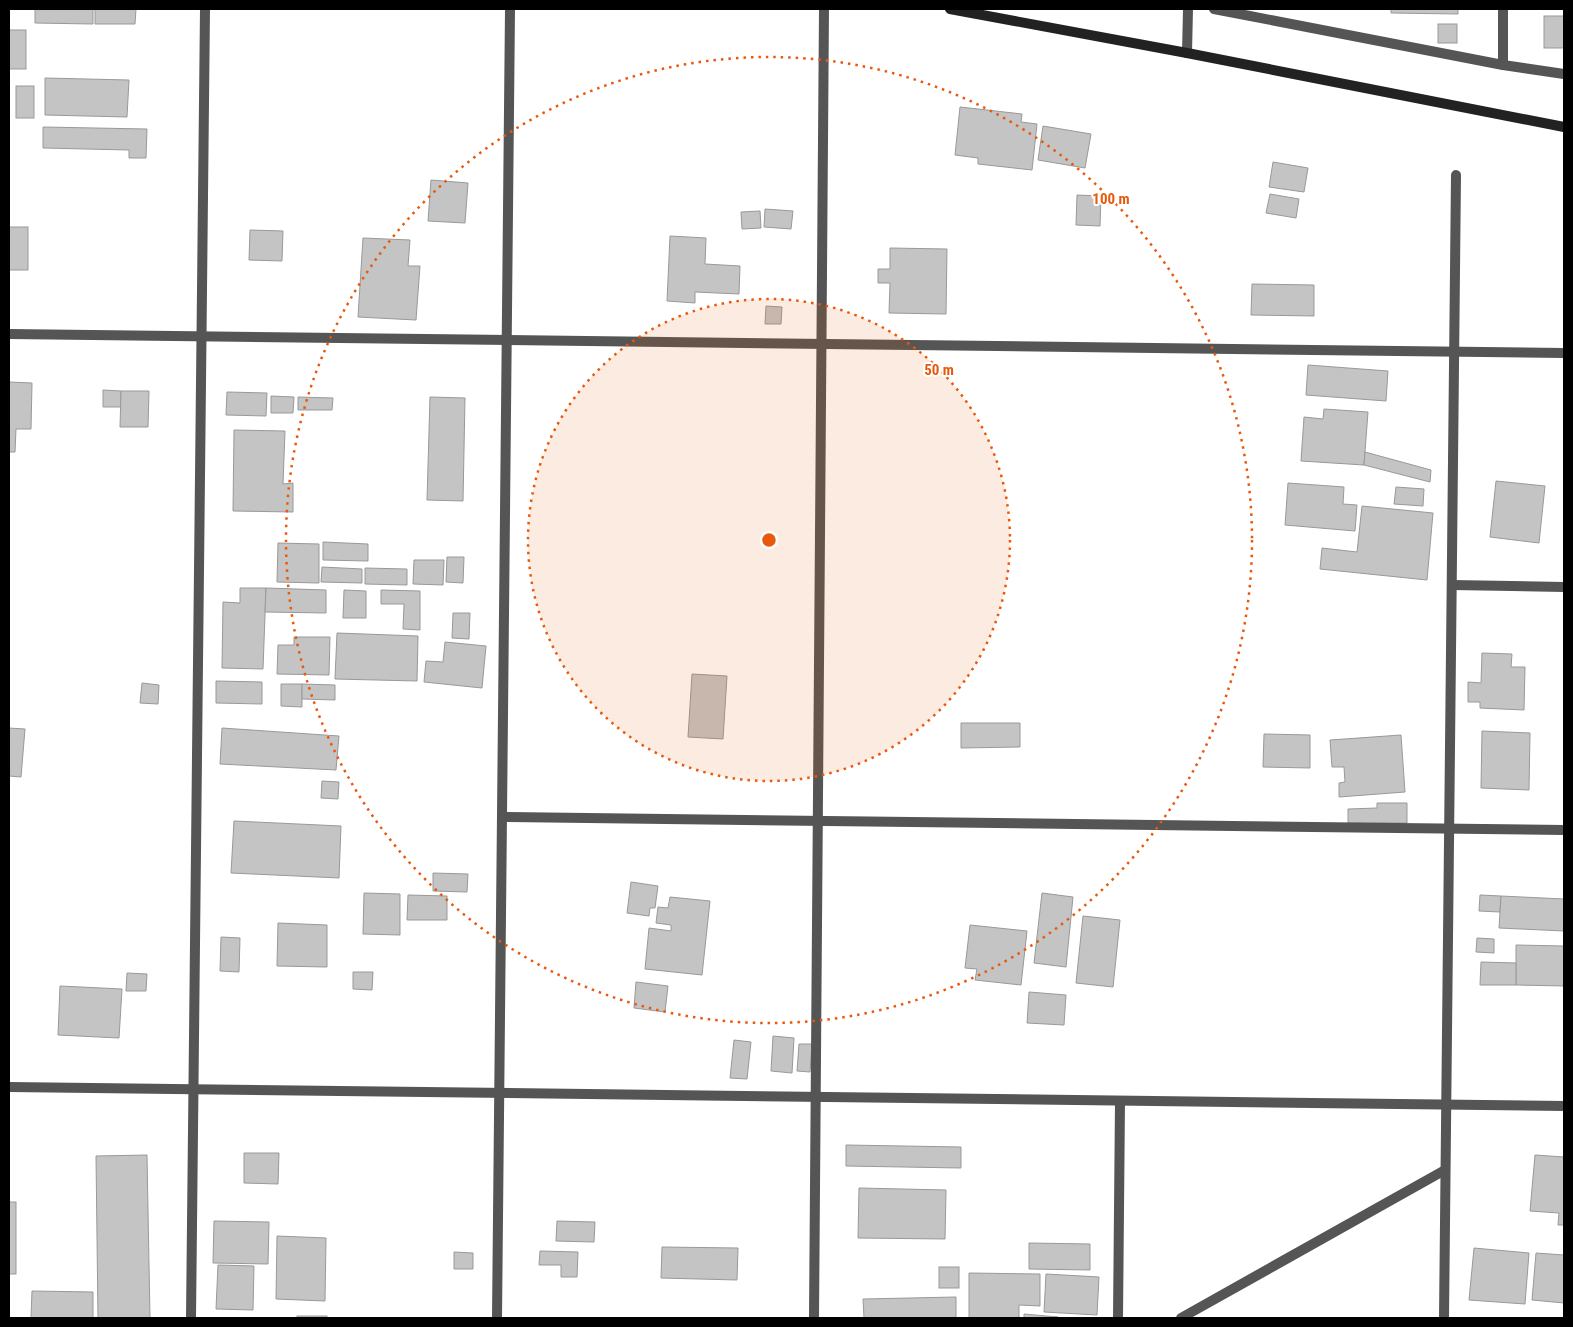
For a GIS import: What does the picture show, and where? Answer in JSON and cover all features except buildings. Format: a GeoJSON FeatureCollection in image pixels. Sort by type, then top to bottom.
{"type":"FeatureCollection","features":[{"type":"Feature","properties":{"kind":"main road"},"geometry":{"type":"LineString","coordinates":[[950,9],[1187,53],[1564,127]]}},
{"type":"Feature","properties":{"kind":"street"},"geometry":{"type":"LineString","coordinates":[[191,1318],[205,9]]}},
{"type":"Feature","properties":{"kind":"street"},"geometry":{"type":"LineString","coordinates":[[497,1318],[510,9]]}},
{"type":"Feature","properties":{"kind":"street"},"geometry":{"type":"LineString","coordinates":[[814,1318],[824,9]]}},
{"type":"Feature","properties":{"kind":"street"},"geometry":{"type":"LineString","coordinates":[[1187,53],[1188,9]]}},
{"type":"Feature","properties":{"kind":"street"},"geometry":{"type":"LineString","coordinates":[[1214,9],[1502,65],[1564,74]]}},
{"type":"Feature","properties":{"kind":"street"},"geometry":{"type":"LineString","coordinates":[[1502,65],[1503,9]]}},
{"type":"Feature","properties":{"kind":"street"},"geometry":{"type":"LineString","coordinates":[[1444,1318],[1456,175]]}},
{"type":"Feature","properties":{"kind":"street"},"geometry":{"type":"LineString","coordinates":[[9,334],[1564,353]]}},
{"type":"Feature","properties":{"kind":"street"},"geometry":{"type":"LineString","coordinates":[[1452,585],[1564,586]]}},
{"type":"Feature","properties":{"kind":"street"},"geometry":{"type":"LineString","coordinates":[[502,817],[1564,830]]}},
{"type":"Feature","properties":{"kind":"street"},"geometry":{"type":"LineString","coordinates":[[9,1087],[1564,1106]]}},
{"type":"Feature","properties":{"kind":"street"},"geometry":{"type":"LineString","coordinates":[[1118,1318],[1120,1101]]}},
{"type":"Feature","properties":{"kind":"street"},"geometry":{"type":"LineString","coordinates":[[1181,1318],[1445,1170]]}}]}
